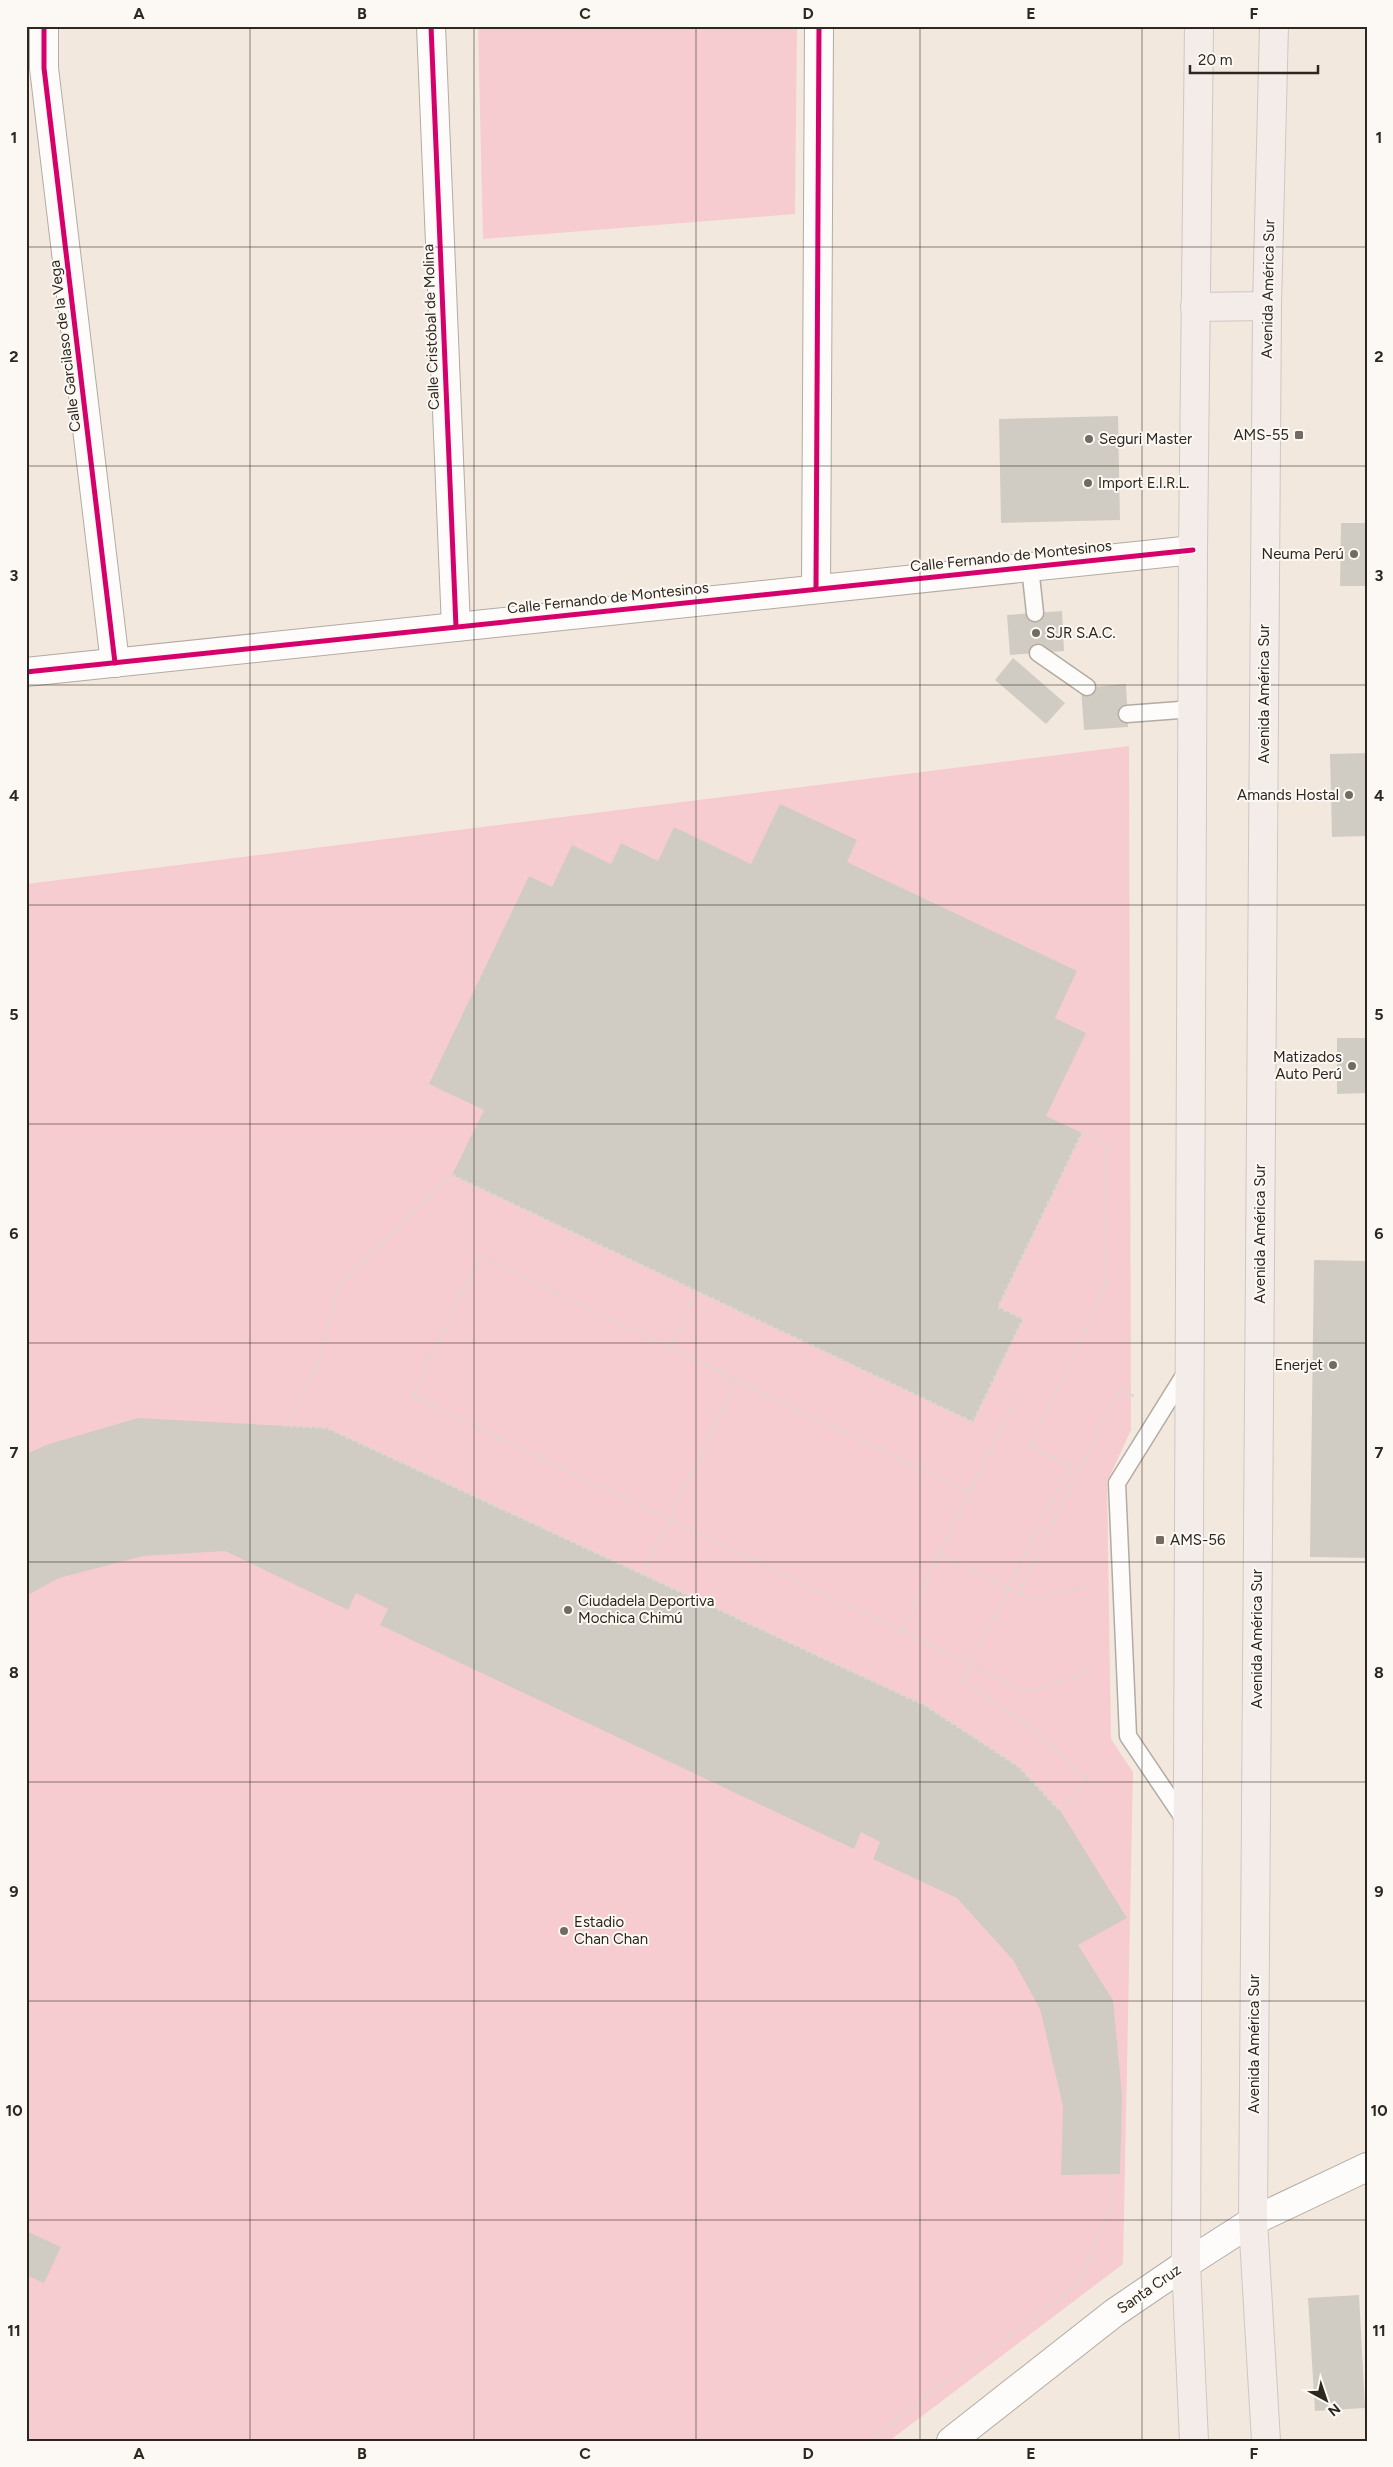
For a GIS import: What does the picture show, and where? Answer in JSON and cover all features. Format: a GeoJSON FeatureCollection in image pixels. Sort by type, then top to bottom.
{"type":"FeatureCollection","features":[{"type":"Feature","properties":{"kind":"main road"},"geometry":{"type":"LineString","coordinates":[[1194,2441],[1186,2264],[1193,550],[1199,26]]}},
{"type":"Feature","properties":{"kind":"main road","name":"Avenida América Sur"},"geometry":{"type":"LineString","coordinates":[[1266,2441],[1253,2221],[1267,306],[1274,26]]}},
{"type":"Feature","properties":{"kind":"main road"},"geometry":{"type":"LineString","coordinates":[[1195,307],[1267,306]]}},
{"type":"Feature","properties":{"kind":"street","name":"Calle Garcilaso de la Vega"},"geometry":{"type":"LineString","coordinates":[[44,26],[44,68],[116,663]]}},
{"type":"Feature","properties":{"kind":"street","name":"Calle Cristóbal de Molina"},"geometry":{"type":"LineString","coordinates":[[431,26],[456,627]]}},
{"type":"Feature","properties":{"kind":"street"},"geometry":{"type":"LineString","coordinates":[[816,589],[819,26]]}},
{"type":"Feature","properties":{"kind":"street","name":"Calle Fernando de Montesinos"},"geometry":{"type":"LineString","coordinates":[[26,672],[1193,550]]}},
{"type":"Feature","properties":{"kind":"street","name":"Santa Cruz"},"geometry":{"type":"LineString","coordinates":[[951,2441],[1114,2313],[1186,2264],[1253,2221],[1367,2168]]}},
{"type":"Feature","properties":{"kind":"lane"},"geometry":{"type":"LineString","coordinates":[[1030,567],[1035,613]]}},
{"type":"Feature","properties":{"kind":"lane"},"geometry":{"type":"LineString","coordinates":[[1038,653],[1087,687]]}},
{"type":"Feature","properties":{"kind":"lane"},"geometry":{"type":"LineString","coordinates":[[1127,714],[1193,709]]}},
{"type":"Feature","properties":{"kind":"lane"},"geometry":{"type":"LineString","coordinates":[[1188,1824],[1128,1736],[1117,1483],[1190,1365]]}},
{"type":"Feature","properties":{"kind":"path"},"geometry":{"type":"LineString","coordinates":[[1082,1133],[1106,1144],[1105,1288],[1030,1447],[1070,1465],[962,1680],[1029,1726],[1089,1780],[1061,1812],[1019,1767],[926,1706],[643,1574],[327,1428],[285,1426],[314,1373],[323,1349],[338,1285],[452,1175],[973,1422],[1023,1319],[998,1307],[1082,1133]]}},
{"type":"Feature","properties":{"kind":"path"},"geometry":{"type":"LineString","coordinates":[[970,1492],[480,1256],[412,1396],[1028,1692],[1097,1669]]}},
{"type":"Feature","properties":{"kind":"path"},"geometry":{"type":"LineString","coordinates":[[670,1348],[697,1291]]}},
{"type":"Feature","properties":{"kind":"path"},"geometry":{"type":"LineString","coordinates":[[643,1574],[737,1381]]}},
{"type":"Feature","properties":{"kind":"path"},"geometry":{"type":"LineString","coordinates":[[1018,1592],[1119,1389],[1142,1400]]}},
{"type":"Feature","properties":{"kind":"path"},"geometry":{"type":"LineString","coordinates":[[902,1631],[1015,1400]]}},
{"type":"Feature","properties":{"kind":"path"},"geometry":{"type":"LineString","coordinates":[[940,1554],[1032,1599],[1096,1585]]}},
{"type":"Feature","properties":{"kind":"path"},"geometry":{"type":"LineString","coordinates":[[867,2441],[1078,2284],[1110,2208],[1111,2174]]}},
{"type":"Feature","properties":{"kind":"shaded area"},"geometry":{"type":"Polygon","coordinates":[[[478,26],[797,26],[795,214],[483,239],[478,26]]]}},
{"type":"Feature","properties":{"kind":"shaded area","name":"Ciudadela Deportiva Mochica Chimú"},"geometry":{"type":"Polygon","coordinates":[[[1129,746],[1131,1430],[1107,1482],[1111,1739],[1133,1772],[1123,2264],[889,2441],[26,2441],[26,884],[1129,746]]]}},
{"type":"Feature","properties":{"kind":"building"},"geometry":{"type":"Polygon","coordinates":[[[1118,416],[1120,520],[1001,523],[999,419],[1118,416]]]}},
{"type":"Feature","properties":{"kind":"building","name":"Neuma Perú"},"geometry":{"type":"Polygon","coordinates":[[[1341,523],[1367,523],[1367,586],[1340,586],[1341,523]]]}},
{"type":"Feature","properties":{"kind":"building","name":"SJR S.A.C."},"geometry":{"type":"Polygon","coordinates":[[[1062,611],[1064,651],[1010,655],[1007,615],[1062,611]]]}},
{"type":"Feature","properties":{"kind":"building","name":"SJR S.A.C."},"geometry":{"type":"Polygon","coordinates":[[[1013,658],[1065,703],[1046,724],[995,680],[1013,658]]]}},
{"type":"Feature","properties":{"kind":"building","name":"SJR S.A.C."},"geometry":{"type":"Polygon","coordinates":[[[1126,684],[1128,727],[1084,730],[1081,688],[1126,684]]]}},
{"type":"Feature","properties":{"kind":"building","name":"Amands Hostal"},"geometry":{"type":"Polygon","coordinates":[[[1367,753],[1367,836],[1332,837],[1330,754],[1367,753]]]}},
{"type":"Feature","properties":{"kind":"building"},"geometry":{"type":"Polygon","coordinates":[[[780,804],[857,840],[847,862],[1077,971],[1055,1018],[1086,1033],[1046,1116],[1082,1133],[998,1307],[1023,1319],[973,1422],[452,1175],[484,1110],[429,1084],[529,876],[552,887],[572,845],[611,864],[621,843],[658,861],[674,827],[751,864],[780,804]]]}},
{"type":"Feature","properties":{"kind":"building","name":"Matizados Auto Perú"},"geometry":{"type":"Polygon","coordinates":[[[1337,1038],[1367,1038],[1367,1093],[1337,1094],[1337,1038]]]}},
{"type":"Feature","properties":{"kind":"building"},"geometry":{"type":"Polygon","coordinates":[[[1314,1260],[1367,1261],[1367,1558],[1310,1557],[1314,1260]]]}},
{"type":"Feature","properties":{"kind":"building"},"geometry":{"type":"Polygon","coordinates":[[[138,1418],[327,1428],[926,1706],[1019,1767],[1061,1812],[1127,1918],[1078,1945],[1113,2000],[1122,2096],[1120,2174],[1061,2175],[1063,2106],[1040,2009],[1013,1960],[957,1898],[873,1859],[880,1842],[861,1832],[854,1849],[380,1625],[388,1609],[356,1593],[348,1610],[225,1551],[143,1556],[59,1578],[26,1596],[26,1454],[49,1444],[138,1418]]]}},
{"type":"Feature","properties":{"kind":"building"},"geometry":{"type":"Polygon","coordinates":[[[26,2231],[61,2247],[44,2283],[26,2275],[26,2231]]]}},
{"type":"Feature","properties":{"kind":"building"},"geometry":{"type":"Polygon","coordinates":[[[1359,2295],[1365,2408],[1315,2411],[1308,2298],[1359,2295]]]}},
{"type":"Feature","properties":{"kind":"cycle path"},"geometry":{"type":"LineString","coordinates":[[44,26],[44,68],[115,663]]}},
{"type":"Feature","properties":{"kind":"cycle path"},"geometry":{"type":"LineString","coordinates":[[431,26],[456,627]]}},
{"type":"Feature","properties":{"kind":"cycle path"},"geometry":{"type":"LineString","coordinates":[[816,589],[819,26]]}},
{"type":"Feature","properties":{"kind":"cycle path"},"geometry":{"type":"LineString","coordinates":[[26,672],[1193,550]]}},
{"type":"Feature","properties":{"kind":"place","name":"AMS-55"},"geometry":{"type":"Point","coordinates":[1299,435]}},
{"type":"Feature","properties":{"kind":"place","name":"Seguri Master"},"geometry":{"type":"Point","coordinates":[1089,439]}},
{"type":"Feature","properties":{"kind":"place","name":"Import E.I.R.L."},"geometry":{"type":"Point","coordinates":[1088,483]}},
{"type":"Feature","properties":{"kind":"place","name":"Neuma Perú"},"geometry":{"type":"Point","coordinates":[1354,554]}},
{"type":"Feature","properties":{"kind":"place","name":"SJR S.A.C."},"geometry":{"type":"Point","coordinates":[1036,633]}},
{"type":"Feature","properties":{"kind":"place","name":"Amands Hostal"},"geometry":{"type":"Point","coordinates":[1349,795]}},
{"type":"Feature","properties":{"kind":"place","name":"Matizados Auto Perú"},"geometry":{"type":"Point","coordinates":[1352,1066]}},
{"type":"Feature","properties":{"kind":"place","name":"Enerjet"},"geometry":{"type":"Point","coordinates":[1333,1365]}},
{"type":"Feature","properties":{"kind":"place","name":"AMS-56"},"geometry":{"type":"Point","coordinates":[1160,1540]}},
{"type":"Feature","properties":{"kind":"place","name":"Ciudadela Deportiva Mochica Chimú"},"geometry":{"type":"Point","coordinates":[568,1610]}},
{"type":"Feature","properties":{"kind":"place","name":"Estadio Chan Chan"},"geometry":{"type":"Point","coordinates":[564,1931]}}]}
